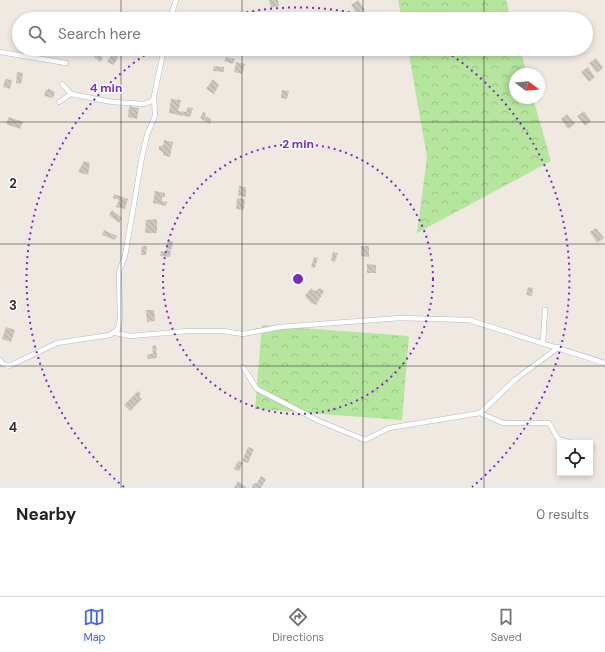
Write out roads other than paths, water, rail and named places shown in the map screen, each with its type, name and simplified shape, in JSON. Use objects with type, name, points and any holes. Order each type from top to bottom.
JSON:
[{"type":"street","points":[[172,12],[176,0]]},
{"type":"street","points":[[0,52],[12,54]]},
{"type":"street","points":[[24,56],[66,63]]},
{"type":"street","points":[[62,84],[71,94],[112,102],[144,104],[152,101],[154,96],[163,56]]},
{"type":"street","points":[[59,102],[71,94]]},
{"type":"street","points":[[115,333],[120,324],[120,272],[125,256],[142,157],[147,136],[155,116],[154,96]]},
{"type":"street","points":[[543,342],[545,310]]},
{"type":"street","points":[[0,360],[2,366],[9,366],[57,343],[100,337],[115,333],[131,336],[188,331],[222,330],[243,334],[280,327],[400,318],[470,320],[559,347],[605,363]]},
{"type":"street","points":[[242,367],[257,390],[319,421],[365,440],[389,428],[480,412],[516,379],[559,347]]},
{"type":"street","points":[[480,412],[503,423],[549,423],[558,439],[562,440]]}]
